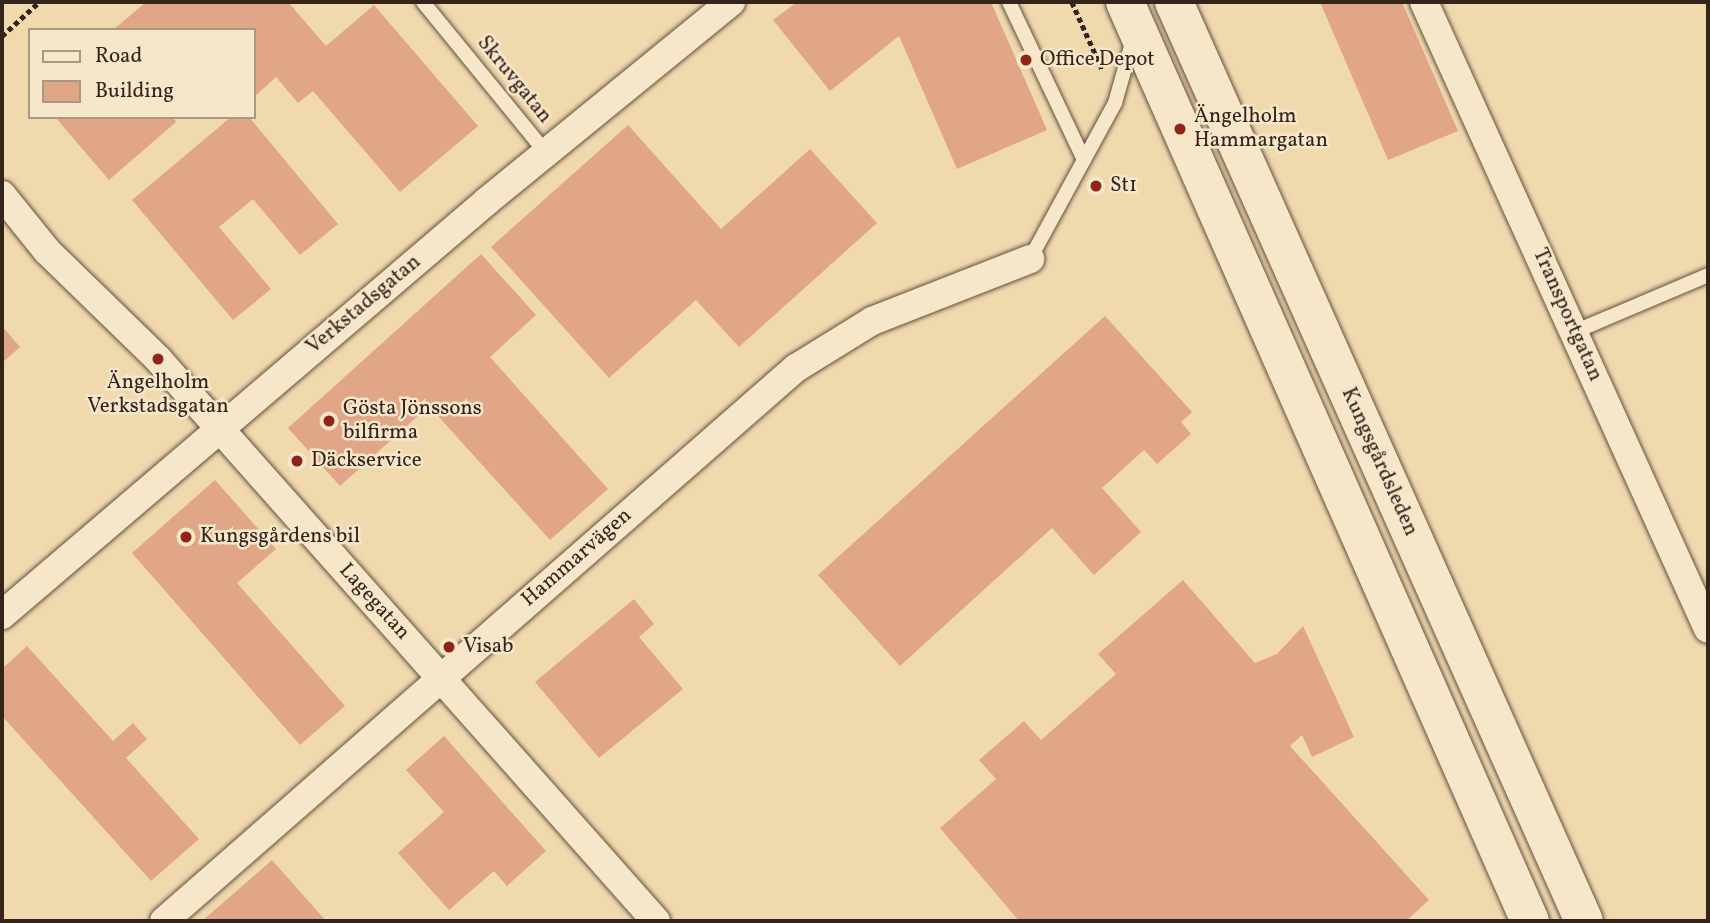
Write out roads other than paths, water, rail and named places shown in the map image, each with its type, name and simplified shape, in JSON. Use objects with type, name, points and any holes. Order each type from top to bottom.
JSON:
[{"type":"main road","name":"Kungsgårdsleden","points":[[1174,2],[1584,921]]},
{"type":"main road","points":[[1127,5],[1530,921]]},
{"type":"street","name":"Verkstadsgatan","points":[[2,615],[216,430],[546,153],[731,2]]},
{"type":"street","name":"Transportgatan","points":[[1424,2],[1708,629]]},
{"type":"street","name":"Lagegatan","points":[[2,195],[47,251],[158,359],[216,430],[442,676],[656,921]]},
{"type":"street","name":"Hammarvägen","points":[[164,921],[796,368],[872,321],[1030,259]]},
{"type":"lane","name":"Skruvgatan","points":[[423,2],[546,153]]},
{"type":"lane","points":[[1009,2],[1084,160]]},
{"type":"lane","points":[[1030,259],[1115,103],[1132,43],[1127,5]]},
{"type":"lane","points":[[1574,332],[1708,275]]},
{"type":"place","name":"Office Depot","points":[[1026,60]]},
{"type":"place","name":"Ängelholm Hammargatan","points":[[1180,129]]},
{"type":"place","name":"St1","points":[[1096,186]]},
{"type":"place","name":"Ängelholm Verkstadsgatan","points":[[158,359]]},
{"type":"place","name":"Gösta Jönssons bilfirma","points":[[329,421]]},
{"type":"place","name":"Däckservice","points":[[297,461]]},
{"type":"place","name":"Kungsgårdens bil","points":[[186,537]]},
{"type":"place","name":"Visab","points":[[449,647]]}]
